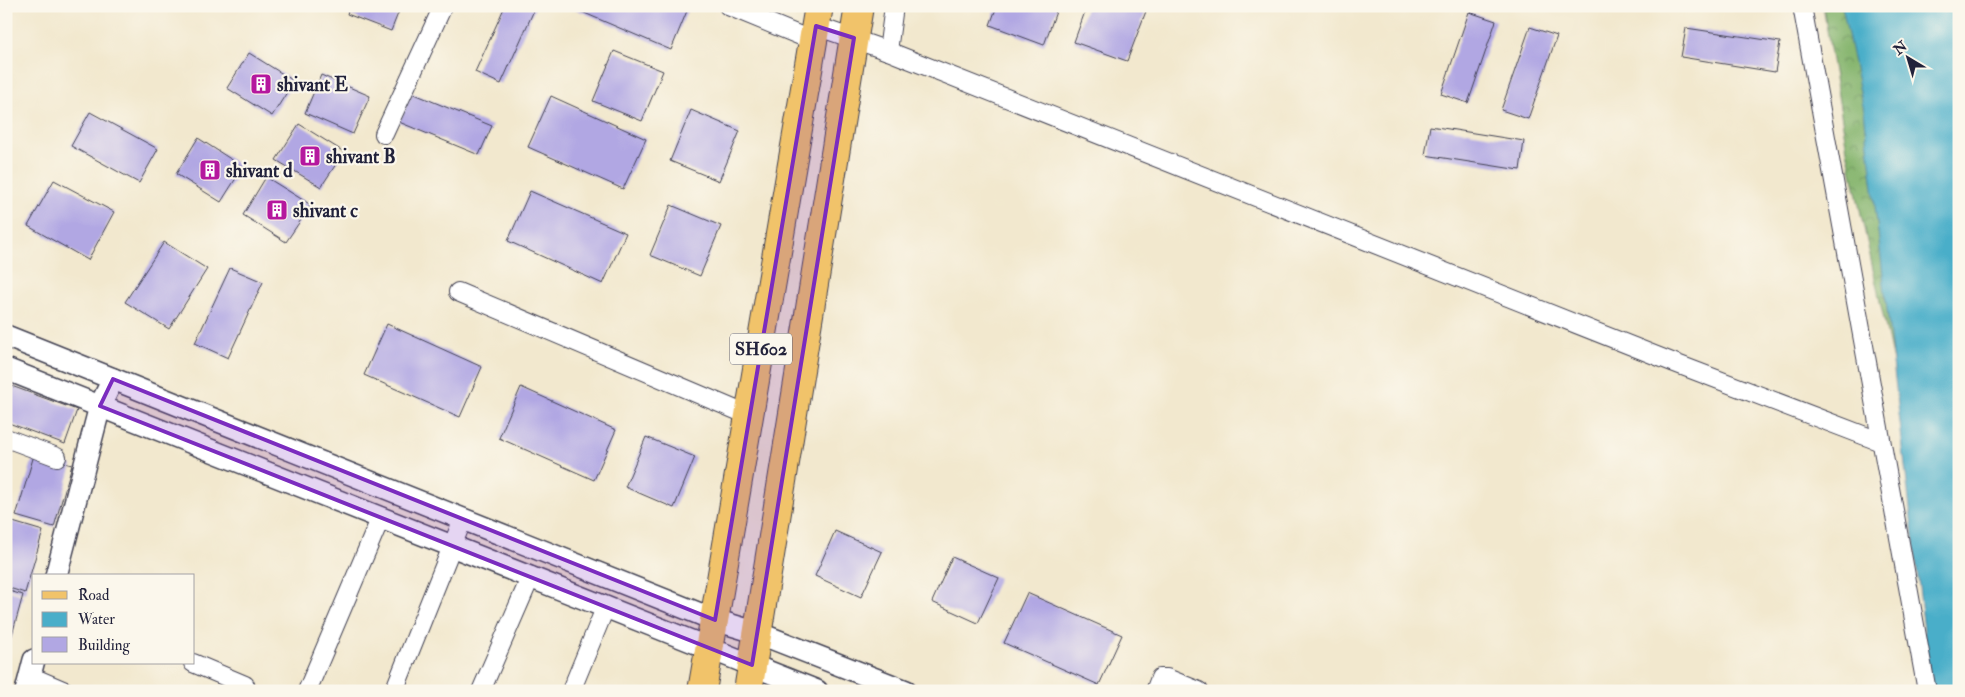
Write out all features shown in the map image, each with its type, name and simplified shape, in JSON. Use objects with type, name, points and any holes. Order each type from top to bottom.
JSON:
[{"type":"main road","name":"SH602","points":[[750,678],[859,6]]},
{"type":"main road","name":"SH602","points":[[702,691],[750,416],[815,18]]},
{"type":"street","points":[[384,134],[443,6]]},
{"type":"street","points":[[728,6],[815,18],[854,38],[1654,355],[1881,442]]},
{"type":"street","points":[[888,51],[894,6]]},
{"type":"street","points":[[1802,6],[1927,691]]},
{"type":"street","points":[[458,292],[750,416]]},
{"type":"street","points":[[6,336],[715,620],[758,633],[906,691]]},
{"type":"street","points":[[6,370],[710,647],[750,678],[818,691]]},
{"type":"street","points":[[57,574],[100,406],[114,379]]},
{"type":"street","points":[[6,438],[57,457]]},
{"type":"street","points":[[307,691],[381,517]]},
{"type":"street","points":[[394,691],[463,519]]},
{"type":"street","points":[[481,691],[531,576]]},
{"type":"street","points":[[571,691],[606,606]]},
{"type":"street","points":[[195,664],[245,685],[247,691]]},
{"type":"street","points":[[30,675],[65,691]]},
{"type":"street","points":[[1155,691],[1160,678],[1167,678],[1199,691]]},
{"type":"highlighted area","points":[[816,26],[854,38],[752,665],[100,406],[113,379],[715,620]]},
{"type":"green space","points":[[1823,6],[1881,6],[1959,691],[1938,568],[1847,150]]},
{"type":"water","points":[[1842,6],[1959,6],[1959,691],[1931,691],[1864,111]]},
{"type":"building","points":[[350,6],[401,6],[391,31],[347,14]]},
{"type":"building","points":[[505,6],[532,6],[535,8],[501,84],[475,72]]},
{"type":"building","points":[[576,6],[689,6],[671,50],[575,9]]},
{"type":"building","points":[[997,6],[1058,6],[1044,45],[990,25]]},
{"type":"building","points":[[1087,6],[1148,6],[1127,61],[1074,42]]},
{"type":"building","points":[[1469,12],[1496,21],[1468,103],[1441,94]]},
{"type":"building","points":[[1530,27],[1557,36],[1528,119],[1501,110]]},
{"type":"building","points":[[1686,28],[1780,42],[1775,72],[1681,57]]},
{"type":"building","points":[[614,51],[663,71],[642,121],[593,101]]},
{"type":"building","name":"shivant E","points":[[249,53],[294,81],[272,116],[227,88]]},
{"type":"building","points":[[321,75],[370,96],[353,134],[305,113]]},
{"type":"building","points":[[412,93],[492,126],[479,155],[399,122]]},
{"type":"building","points":[[551,96],[646,139],[623,189],[528,147]]},
{"type":"building","points":[[691,110],[740,131],[719,181],[670,161]]},
{"type":"building","points":[[90,112],[158,149],[139,183],[71,146]]},
{"type":"building","name":"shivant B","points":[[299,124],[344,152],[321,187],[276,160]]},
{"type":"building","points":[[1430,126],[1524,141],[1520,170],[1425,155]]},
{"type":"building","name":"shivant d","points":[[198,138],[243,167],[221,202],[176,174]]},
{"type":"building","name":"shivant c","points":[[266,177],[311,205],[286,242],[243,215]]},
{"type":"building","points":[[54,180],[114,212],[88,260],[28,226]]},
{"type":"building","points":[[530,191],[626,233],[603,284],[508,241]]},
{"type":"building","points":[[671,205],[721,226],[700,276],[650,255]]},
{"type":"building","points":[[164,242],[207,269],[169,329],[125,302]]},
{"type":"building","points":[[230,268],[263,282],[228,358],[195,343]]},
{"type":"building","points":[[387,324],[482,367],[460,417],[364,375]]},
{"type":"building","points":[[6,384],[77,410],[65,444],[6,422]]},
{"type":"building","points":[[521,387],[616,430],[594,480],[499,438]]},
{"type":"building","points":[[646,437],[695,457],[674,508],[625,487]]},
{"type":"building","points":[[34,455],[72,465],[54,527],[16,516]]},
{"type":"building","points":[[6,520],[43,531],[25,593],[6,587]]},
{"type":"building","points":[[835,531],[882,552],[861,597],[815,576]]},
{"type":"building","points":[[952,557],[999,578],[978,623],[932,602]]},
{"type":"building","points":[[6,590],[23,595],[7,653],[6,653]]},
{"type":"building","points":[[1027,593],[1122,635],[1099,685],[1004,643]]},
{"type":"place","name":"shivant E","points":[[261,84]]},
{"type":"place","name":"shivant B","points":[[310,156]]},
{"type":"place","name":"shivant d","points":[[210,170]]},
{"type":"place","name":"shivant c","points":[[277,210]]}]
